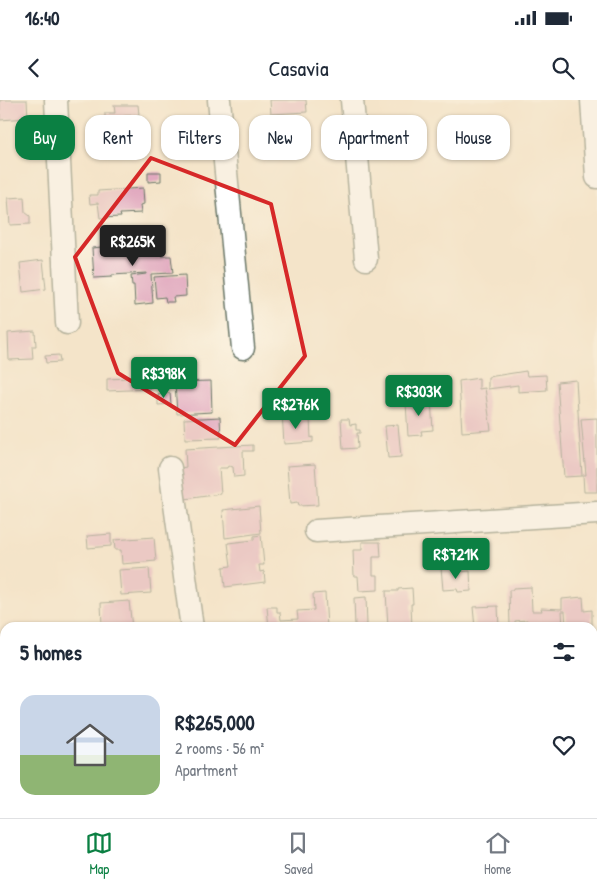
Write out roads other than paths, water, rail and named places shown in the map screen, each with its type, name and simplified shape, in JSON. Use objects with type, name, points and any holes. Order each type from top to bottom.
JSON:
[{"type":"street","points":[[56,100],[68,323]]},
{"type":"street","points":[[219,100],[243,348]]},
{"type":"street","points":[[352,100],[366,259]]},
{"type":"street","points":[[592,100],[597,176]]},
{"type":"street","points":[[170,468],[191,622]]},
{"type":"street","points":[[316,532],[597,513]]}]
